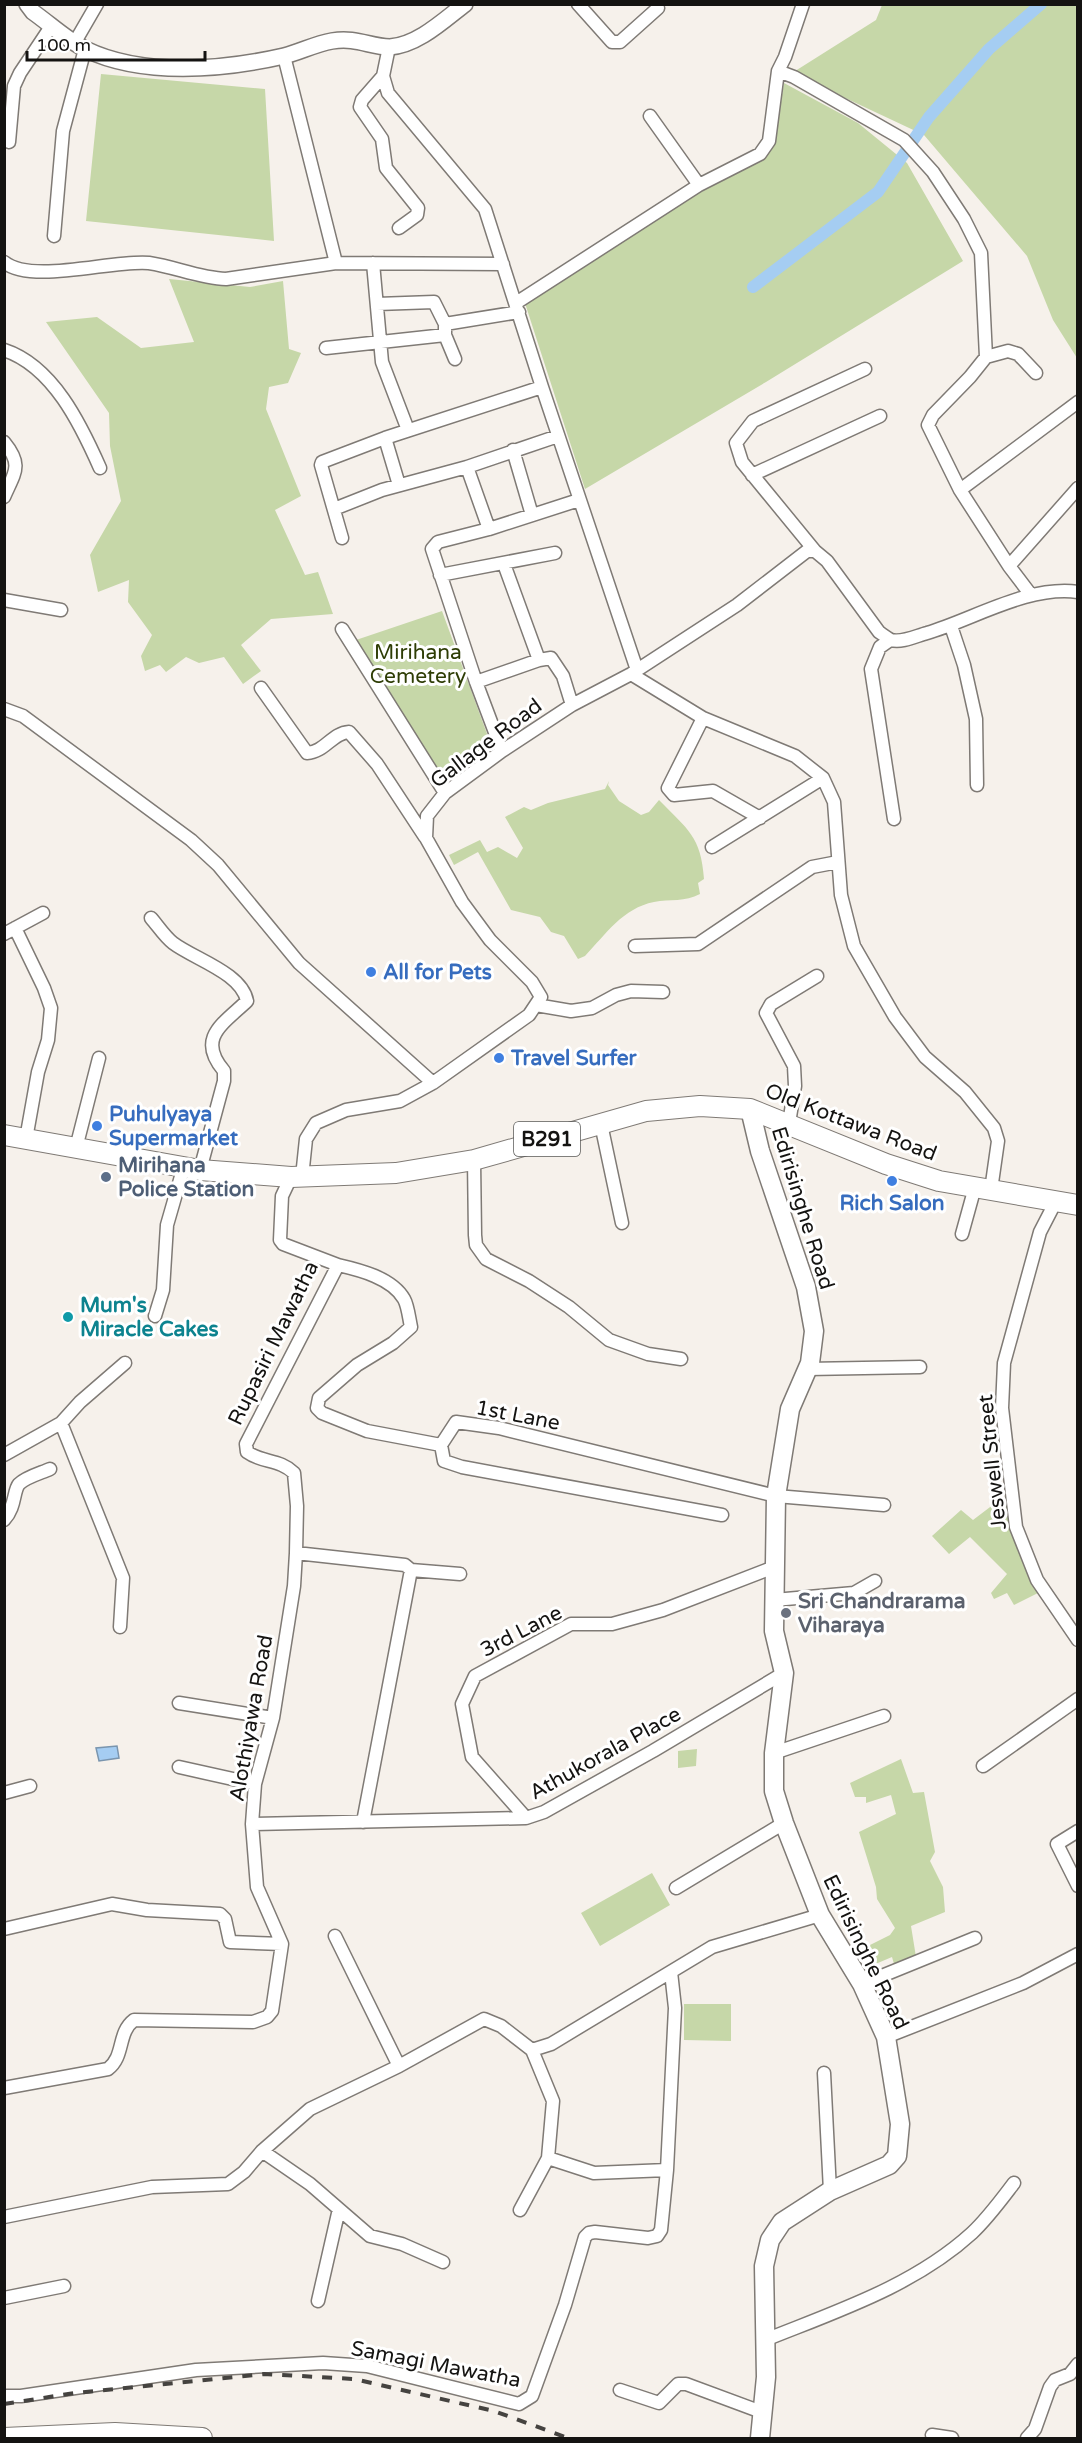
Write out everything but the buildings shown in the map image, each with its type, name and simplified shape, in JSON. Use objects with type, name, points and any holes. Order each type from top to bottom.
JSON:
[{"type":"main road","name":"Old Kottawa Road","points":[[4,1135],[192,1168],[296,1177],[396,1173],[474,1160],[646,1111],[700,1106],[750,1109],[886,1164],[939,1181],[1077,1205]]},
{"type":"main road","name":"Edirisinghe Road","points":[[750,1109],[760,1151],[806,1287],[813,1331],[807,1369],[790,1409],[776,1496],[777,1566],[774,1631],[784,1673],[774,1753],[774,1791],[783,1823],[820,1915],[862,1984],[886,2037],[900,2124],[897,2156],[889,2165],[830,2191],[782,2222],[770,2240],[764,2266],[766,2378],[760,2439]]},
{"type":"main road","points":[[4,2438],[116,2433],[202,2439]]},
{"type":"street","points":[[27,4],[33,12],[80,45],[135,66],[161,68],[216,66],[284,56],[329,42],[351,39],[389,47],[411,42],[456,8]]},
{"type":"street","points":[[54,236],[63,131],[80,45],[97,4]]},
{"type":"street","points":[[578,4],[612,42],[620,42],[658,8]]},
{"type":"street","points":[[326,348],[380,342],[445,330],[518,308],[699,185],[760,154],[769,141],[778,71],[803,4]]},
{"type":"street","points":[[9,142],[14,86],[20,72],[52,25]]},
{"type":"street","points":[[389,47],[383,76],[388,93],[485,209],[634,672],[703,718],[795,756],[823,778],[834,801],[841,895],[854,946],[895,1017],[926,1057],[965,1092],[994,1128],[998,1141],[983,1189],[962,1234]]},
{"type":"street","points":[[284,56],[336,263]]},
{"type":"street","points":[[778,71],[794,77],[904,140],[933,172],[964,219],[981,253],[986,357]]},
{"type":"street","points":[[383,76],[362,100],[360,107],[382,139],[386,168],[418,208],[417,215],[399,228]]},
{"type":"street","points":[[650,116],[699,185]]},
{"type":"street","points":[[4,262],[21,270],[70,271],[150,263],[208,278],[226,279],[336,263],[503,264]]},
{"type":"street","points":[[373,263],[382,362],[408,430]]},
{"type":"street","points":[[376,304],[430,301],[437,305],[455,359]]},
{"type":"street","points":[[4,350],[32,365],[64,397],[85,433],[100,468]]},
{"type":"street","points":[[1031,595],[1009,566],[960,490],[928,425],[933,415],[986,357],[1008,351],[1018,354],[1036,373]]},
{"type":"street","points":[[865,369],[753,421],[736,443],[742,462],[752,475],[815,551],[827,561],[879,632],[890,640]]},
{"type":"street","points":[[342,538],[322,462],[408,430],[542,387]]},
{"type":"street","points":[[960,490],[1077,402]]},
{"type":"street","points":[[752,475],[880,416]]},
{"type":"street","points":[[334,509],[382,490],[467,467],[558,436]]},
{"type":"street","points":[[385,438],[399,485]]},
{"type":"street","points":[[4,442],[14,454],[18,466],[4,497]]},
{"type":"street","points":[[513,450],[532,515]]},
{"type":"street","points":[[467,467],[489,529]]},
{"type":"street","points":[[1009,566],[1077,488]]},
{"type":"street","points":[[502,751],[476,682],[432,549],[434,544],[579,500]]},
{"type":"street","name":"Gallage Road","points":[[426,838],[427,816],[445,794],[502,751],[572,705],[634,672],[737,605],[807,551],[815,551]]},
{"type":"street","points":[[440,576],[555,554]]},
{"type":"street","points":[[504,564],[538,660]]},
{"type":"street","points":[[894,819],[871,669],[880,647],[890,640],[905,640],[951,626],[1031,595],[1063,590],[1077,592]]},
{"type":"street","points":[[4,600],[62,610]]},
{"type":"street","points":[[951,626],[964,665],[976,719],[977,785]]},
{"type":"street","points":[[342,629],[445,794]]},
{"type":"street","points":[[476,682],[538,660],[551,658],[563,676],[572,705]]},
{"type":"street","points":[[261,688],[307,753],[316,753],[342,733],[349,732],[377,764],[426,838],[462,902],[490,940],[532,982],[541,997],[529,1016],[433,1083],[400,1101],[346,1110],[316,1124],[306,1139],[296,1177]]},
{"type":"street","points":[[4,709],[24,716],[191,840],[218,865],[299,963],[433,1083]]},
{"type":"street","points":[[703,718],[668,788],[674,795],[713,791],[760,818]]},
{"type":"street","points":[[712,847],[823,778]]},
{"type":"street","points":[[635,946],[698,944],[812,867],[838,862]]},
{"type":"street","points":[[26,1139],[38,1072],[48,1040],[51,1008],[45,988],[10,931],[43,913]]},
{"type":"street","points":[[151,918],[172,942],[236,981],[245,992],[247,1001],[214,1033],[210,1047],[213,1058],[224,1071],[224,1081],[192,1168],[167,1225],[163,1290],[155,1316]]},
{"type":"street","points":[[789,1123],[795,1086],[794,1066],[766,1013],[771,1004],[817,976]]},
{"type":"street","points":[[536,1005],[571,1011],[592,1008],[616,995],[631,991],[663,992]]},
{"type":"street","points":[[76,1148],[99,1058]]},
{"type":"street","points":[[601,1124],[622,1223]]},
{"type":"street","points":[[474,1160],[476,1245],[486,1259],[529,1281],[559,1300],[609,1340],[648,1354],[681,1359]]},
{"type":"street","name":"Rupasiri Mawatha","points":[[296,1177],[282,1196],[280,1240],[283,1244],[338,1265],[246,1444],[247,1452],[256,1458],[283,1463],[294,1473],[297,1506],[296,1553]]},
{"type":"street","name":"Jeswell Street","points":[[1056,1201],[1040,1232],[1004,1363],[1002,1408],[1016,1527],[1037,1580],[1077,1640]]},
{"type":"street","points":[[338,1265],[385,1280],[405,1299],[411,1326],[393,1343],[357,1365],[318,1398],[317,1408],[322,1413],[366,1431],[441,1444],[444,1461],[462,1467],[722,1515]]},
{"type":"street","points":[[4,1455],[61,1423],[80,1402],[124,1363]]},
{"type":"street","points":[[807,1369],[921,1367]]},
{"type":"street","name":"1st Lane","points":[[441,1444],[456,1422],[499,1428],[776,1496]]},
{"type":"street","points":[[61,1423],[123,1578],[120,1626]]},
{"type":"street","points":[[4,1520],[15,1503],[17,1488],[21,1482],[50,1469]]},
{"type":"street","points":[[776,1496],[884,1505]]},
{"type":"street","points":[[296,1553],[405,1565],[411,1570],[460,1574]]},
{"type":"street","name":"Alothiyawa Road","points":[[282,1944],[257,1887],[252,1824],[255,1784],[273,1718],[294,1586],[296,1553]]},
{"type":"street","name":"3rd Lane","points":[[526,1818],[472,1757],[462,1704],[475,1676],[571,1624],[612,1624],[663,1610],[777,1566]]},
{"type":"street","points":[[363,1822],[411,1570]]},
{"type":"street","points":[[774,1600],[854,1593],[875,1581]]},
{"type":"street","name":"Athukorala Place","points":[[252,1824],[526,1818],[544,1812],[653,1752],[784,1673]]},
{"type":"street","points":[[982,1766],[1077,1699]]},
{"type":"street","points":[[179,1703],[273,1718]]},
{"type":"street","points":[[774,1753],[884,1716]]},
{"type":"street","points":[[179,1767],[255,1784]]},
{"type":"street","points":[[4,1793],[30,1786]]},
{"type":"street","points":[[676,1888],[783,1823]]},
{"type":"street","points":[[1077,1831],[1057,1844],[1077,1886]]},
{"type":"street","points":[[4,1929],[112,1904],[147,1910],[220,1914],[225,1919],[230,1942],[282,1944],[272,2012],[267,2017],[253,2022],[134,2020],[126,2028],[119,2056],[108,2068],[4,2088]]},
{"type":"street","points":[[532,2050],[551,2044],[712,1947],[820,1915]]},
{"type":"street","points":[[335,1936],[399,2066]]},
{"type":"street","points":[[862,1984],[975,1938]]},
{"type":"street","points":[[886,2037],[1023,1983],[1077,1954]]},
{"type":"street","name":"Samagi Mawatha","points":[[4,2396],[21,2396],[196,2370],[323,2363],[367,2366],[519,2404],[532,2396],[565,2305],[585,2237],[595,2232],[648,2238],[657,2236],[661,2230],[668,2170],[675,2008],[671,1972]]},
{"type":"street","points":[[4,2217],[152,2187],[228,2184],[244,2172],[262,2151],[310,2109],[399,2066],[484,2019],[501,2026],[532,2050],[553,2100],[548,2158],[520,2210]]},
{"type":"street","points":[[824,2073],[830,2191]]},
{"type":"street","points":[[262,2151],[310,2184],[370,2236],[402,2244],[443,2262]]},
{"type":"street","points":[[548,2158],[594,2173],[668,2170]]},
{"type":"street","points":[[765,2340],[872,2297],[935,2262],[973,2232],[1014,2183]]},
{"type":"street","points":[[318,2301],[339,2209]]},
{"type":"street","points":[[4,2298],[64,2286]]},
{"type":"street","points":[[1027,2439],[1035,2429],[1050,2386],[1055,2380],[1070,2374],[1077,2364]]},
{"type":"street","points":[[620,2390],[658,2403],[678,2384],[686,2384],[764,2413]]},
{"type":"street","points":[[932,2435],[952,2439]]},
{"type":"green space","points":[[882,5],[1077,5],[1077,358],[1053,320],[1027,256],[924,135],[792,73],[876,20]]},
{"type":"green space","points":[[101,74],[265,89],[274,241],[86,221]]},
{"type":"green space","points":[[784,83],[858,123],[907,163],[963,261],[766,382],[585,489],[523,297],[774,143]]},
{"type":"green space","points":[[169,279],[250,287],[283,281],[289,349],[301,353],[288,383],[269,387],[266,409],[301,496],[275,510],[305,575],[318,572],[333,614],[271,619],[241,645],[261,671],[243,684],[224,657],[199,663],[186,657],[166,672],[160,665],[145,671],[141,656],[152,635],[128,602],[129,580],[98,592],[90,555],[121,501],[110,446],[109,413],[46,322],[97,317],[141,348],[194,342]]},
{"type":"green space","name":"Mirihana Cemetery","points":[[442,611],[490,742],[443,780],[356,640]]},
{"type":"green space","points":[[609,781],[608,785],[619,801],[641,815],[649,812],[659,800],[678,819],[696,843],[704,879],[698,883],[700,894],[694,897],[654,902],[633,910],[616,923],[585,956],[578,959],[564,936],[551,932],[540,917],[511,910],[478,852],[454,865],[449,855],[480,840],[487,852],[498,847],[517,858],[523,848],[505,817],[524,807],[531,810],[548,803],[605,789]]},
{"type":"green space","points":[[998,1501],[1009,1505],[1040,1592],[1014,1605],[1007,1593],[994,1599],[991,1593],[1007,1574],[970,1537],[949,1554],[932,1536],[961,1510],[973,1520]]},
{"type":"green space","points":[[697,1749],[696,1766],[678,1768],[678,1751]]},
{"type":"green space","points":[[901,1759],[913,1793],[924,1792],[935,1852],[930,1861],[943,1887],[945,1912],[911,1926],[916,1957],[894,1964],[892,1957],[866,1968],[860,1950],[890,1935],[895,1928],[877,1899],[876,1887],[859,1832],[896,1814],[891,1795],[866,1803],[866,1797],[855,1797],[850,1783]]},
{"type":"green space","points":[[652,1873],[670,1905],[600,1946],[581,1913]]},
{"type":"green space","points":[[684,2004],[731,2004],[731,2041],[684,2040]]},
{"type":"water","points":[[117,1746],[119,1758],[99,1761],[96,1748]]},
{"type":"waterway","points":[[753,287],[878,192],[929,117],[989,49],[1041,4]]},
{"type":"railway","points":[[4,2404],[75,2393],[264,2374],[354,2379],[494,2411],[568,2438]]},
{"type":"place","name":"All for Pets","points":[[371,972]]},
{"type":"place","name":"Travel Surfer","points":[[499,1058]]},
{"type":"place","name":"Puhulyaya Supermarket","points":[[97,1126]]},
{"type":"place","name":"Mirihana Police Station","points":[[106,1177]]},
{"type":"place","name":"Rich Salon","points":[[892,1181]]},
{"type":"place","name":"Mum's Miracle Cakes","points":[[68,1317]]},
{"type":"place","name":"Sri Chandrarama Viharaya","points":[[786,1613]]}]
